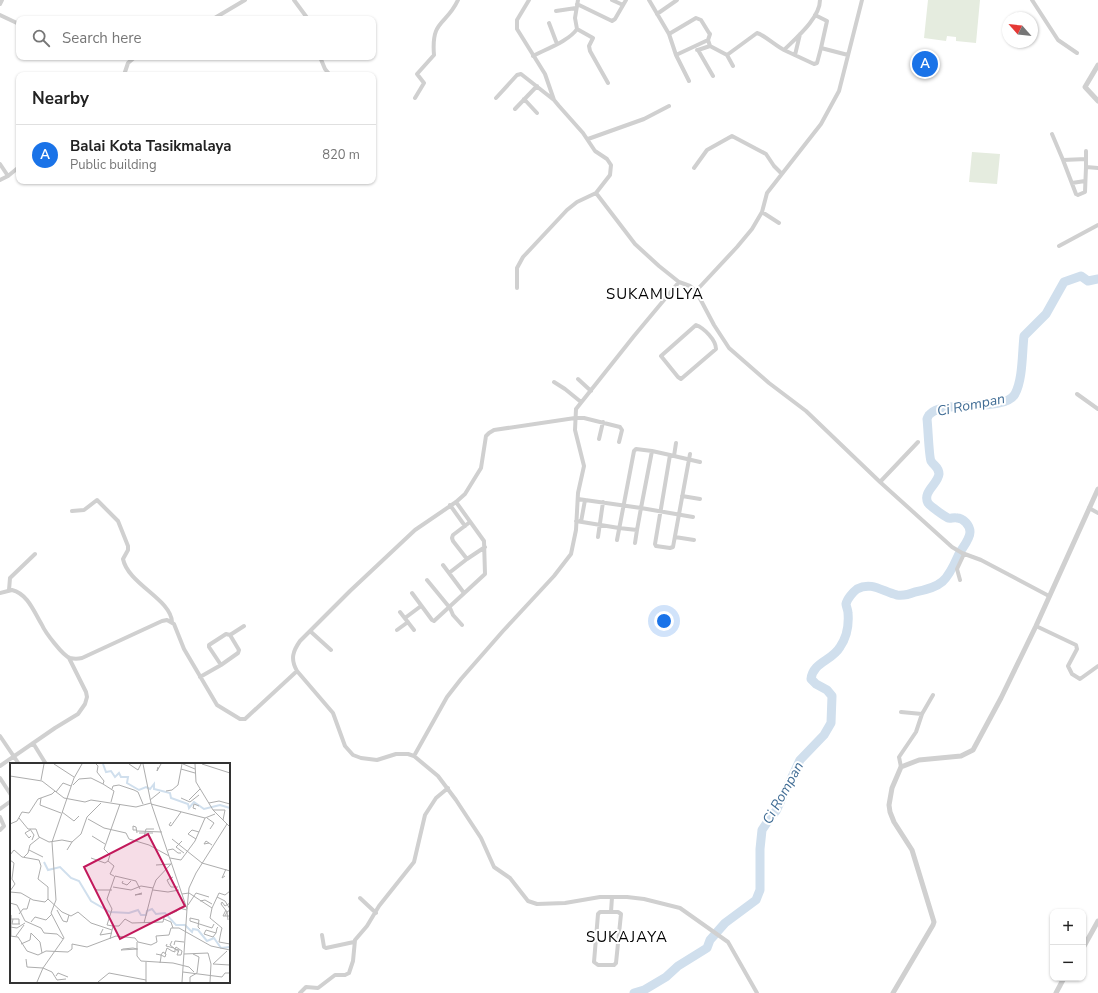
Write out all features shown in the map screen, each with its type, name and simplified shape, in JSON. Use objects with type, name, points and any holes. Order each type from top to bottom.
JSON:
[{"type":"street","points":[[0,4],[2,0]]},
{"type":"street","points":[[218,16],[245,0]]},
{"type":"street","points":[[294,0],[306,16]]},
{"type":"street","points":[[415,98],[424,82],[417,74],[434,55],[433,48],[435,31],[458,0]]},
{"type":"street","points":[[529,0],[519,14],[516,22],[517,30],[545,74],[554,100]]},
{"type":"street","points":[[612,0],[623,5]]},
{"type":"street","points":[[556,11],[577,4],[612,22],[626,0]]},
{"type":"street","points":[[649,0],[669,34],[676,56],[689,81]]},
{"type":"street","points":[[657,14],[677,0]]},
{"type":"street","points":[[784,50],[800,34],[815,15],[820,7],[820,0]]},
{"type":"street","points":[[696,292],[741,243],[762,212],[767,193],[781,173],[815,132],[824,118],[839,90],[862,0]]},
{"type":"street","points":[[1032,0],[1058,40],[1077,53]]},
{"type":"street","points":[[533,56],[573,34],[577,29],[575,18],[577,4]]},
{"type":"street","points":[[0,15],[16,23]]},
{"type":"street","points":[[727,55],[757,33],[776,46],[816,64],[827,20],[815,15]]},
{"type":"street","points":[[669,34],[695,18],[698,18],[710,32],[708,40],[710,46],[727,55],[733,66]]},
{"type":"street","points":[[548,23],[556,44]]},
{"type":"street","points":[[577,29],[593,38],[589,46],[590,51],[608,83]]},
{"type":"street","points":[[795,55],[800,34]]},
{"type":"street","points":[[676,56],[708,40]]},
{"type":"street","points":[[695,46],[713,76]]},
{"type":"street","points":[[698,50],[710,46]]},
{"type":"street","points":[[821,48],[848,55]]},
{"type":"street","points":[[125,72],[128,63],[132,60]]},
{"type":"street","points":[[321,60],[328,72]]},
{"type":"street","points":[[1098,65],[1084,87],[1098,101]]},
{"type":"street","points":[[496,98],[517,75],[521,74],[554,100],[588,140],[595,151],[609,161],[612,168],[610,175],[596,193],[577,202],[567,210],[524,257],[517,268],[517,288]]},
{"type":"street","points":[[515,109],[537,86]]},
{"type":"street","points":[[524,99],[537,112]]},
{"type":"street","points":[[588,140],[644,120],[669,106]]},
{"type":"street","points":[[1052,134],[1076,194],[1078,195],[1085,192],[1086,151]]},
{"type":"street","points":[[694,168],[707,150],[732,136],[766,154],[781,173]]},
{"type":"street","points":[[1063,160],[1086,159]]},
{"type":"street","points":[[0,164],[8,176]]},
{"type":"street","points":[[1086,167],[1098,168]]},
{"type":"street","points":[[0,180],[16,169]]},
{"type":"street","points":[[1072,183],[1085,181]]},
{"type":"street","points":[[596,193],[635,244],[679,282],[690,286],[696,292],[714,325],[729,348],[769,383],[806,411],[880,482],[952,547],[958,551],[982,560],[1049,596]]},
{"type":"street","points":[[762,212],[780,223]]},
{"type":"street","points":[[1059,246],[1098,225]]},
{"type":"street","points":[[579,521],[578,499],[584,466],[575,430],[576,409],[679,282]]},
{"type":"street","points":[[704,329],[716,346],[716,349],[683,379],[680,378],[661,356],[661,354],[696,325],[704,329],[714,325]]},
{"type":"street","points":[[578,379],[591,391]]},
{"type":"street","points":[[554,382],[581,402]]},
{"type":"street","points":[[1077,394],[1098,409]]},
{"type":"street","points":[[619,442],[622,428],[584,418],[494,430],[489,433],[486,436],[479,474],[465,494],[416,530],[310,631],[300,641],[294,650],[293,664],[297,671],[333,713],[346,746],[353,755],[361,758],[377,760],[401,754],[414,756],[438,776],[448,788],[484,842],[494,867],[510,878],[528,901],[536,904],[565,903],[600,897],[612,897],[644,899],[680,908],[729,944],[757,993]]},
{"type":"street","points":[[599,439],[603,422]]},
{"type":"street","points":[[880,482],[918,442]]},
{"type":"street","points":[[676,443],[660,512],[655,545],[673,547],[690,454]]},
{"type":"street","points":[[617,540],[635,450],[652,451],[700,462]]},
{"type":"street","points":[[635,543],[652,451]]},
{"type":"street","points":[[901,767],[919,760],[961,756],[973,750],[1001,698],[1036,626],[1098,489]]},
{"type":"street","points":[[682,496],[700,499]]},
{"type":"street","points":[[578,499],[693,517]]},
{"type":"street","points":[[72,511],[84,510],[97,500],[118,520],[128,546],[128,550],[123,560],[124,563],[134,578],[169,611],[172,622]]},
{"type":"street","points":[[414,756],[461,679],[570,557],[585,500]]},
{"type":"street","points":[[412,593],[434,621],[450,608],[485,574],[485,547],[483,539],[456,502]]},
{"type":"street","points":[[598,536],[603,502]]},
{"type":"street","points":[[450,505],[465,526]]},
{"type":"street","points":[[1089,508],[1098,512]]},
{"type":"street","points":[[579,521],[637,530]]},
{"type":"street","points":[[467,559],[453,542],[452,538],[470,522]]},
{"type":"street","points":[[675,537],[694,540]]},
{"type":"street","points":[[450,573],[485,547]]},
{"type":"street","points":[[960,580],[957,569],[963,553]]},
{"type":"street","points":[[9,590],[10,578],[35,554]]},
{"type":"street","points":[[443,565],[464,593]]},
{"type":"street","points":[[427,580],[462,625]]},
{"type":"street","points":[[0,593],[15,590],[27,600],[45,630],[69,658],[87,696],[85,704],[78,714],[0,766]]},
{"type":"street","points":[[405,618],[422,606]]},
{"type":"street","points":[[400,612],[414,630]]},
{"type":"street","points":[[69,658],[82,658],[167,620],[176,626],[184,649],[217,705],[242,719],[245,719],[297,671]]},
{"type":"street","points":[[397,630],[408,622]]},
{"type":"street","points":[[221,665],[209,645],[225,635],[230,635],[244,626]]},
{"type":"street","points":[[1036,626],[1076,645],[1077,649],[1068,666],[1072,674],[1080,679],[1098,666]]},
{"type":"street","points":[[310,631],[331,650]]},
{"type":"street","points":[[200,677],[221,665],[238,652],[230,635]]},
{"type":"street","points":[[892,993],[934,922],[912,850],[894,822],[889,810],[892,788],[901,767],[899,758],[916,732],[922,714],[933,695]]},
{"type":"street","points":[[901,712],[922,714]]},
{"type":"street","points":[[0,736],[18,763]]},
{"type":"street","points":[[33,743],[45,763]]},
{"type":"street","points":[[0,778],[10,793]]},
{"type":"street","points":[[300,993],[306,987],[318,988],[335,975],[348,974],[353,961],[354,942],[414,862],[425,815],[436,798],[448,788]]},
{"type":"street","points":[[0,809],[10,802]]},
{"type":"street","points":[[0,817],[4,826],[0,830]]},
{"type":"street","points":[[610,912],[612,897]]},
{"type":"street","points":[[360,898],[376,913]]},
{"type":"street","points":[[600,912],[610,912],[618,912],[621,914],[616,964],[613,966],[596,964],[594,960],[598,914],[600,912]]},
{"type":"street","points":[[1085,945],[1098,921]]},
{"type":"street","points":[[322,935],[325,948],[354,942]]},
{"type":"street","points":[[1056,993],[1062,981]]},
{"type":"shaded area","points":[[928,0],[980,0],[976,43],[956,41],[956,37],[947,36],[946,41],[924,38]]},
{"type":"shaded area","points":[[972,152],[1000,154],[997,184],[969,182]]},
{"type":"waterway","name":"Ci Rompan","points":[[634,993],[644,990],[666,977],[678,966],[707,948],[710,940],[725,923],[756,900],[760,890],[760,849],[762,830],[776,811],[800,760],[824,735],[831,723],[832,696],[827,690],[816,684],[811,679],[812,673],[815,669],[837,652],[844,639],[848,622],[846,604],[850,596],[857,589],[868,586],[897,595],[909,594],[932,588],[947,577],[967,541],[970,532],[966,522],[959,518],[946,517],[928,503],[927,495],[939,474],[930,458],[928,415],[937,410],[948,407],[987,405],[1009,400],[1015,394],[1020,381],[1024,336],[1046,314],[1064,282],[1081,276],[1088,281],[1098,279]]},
{"type":"place","name":"Balai Kota Tasikmalaya","points":[[925,64]]},
{"type":"district","name":"SUKAMULYA","points":[[655,294]]},
{"type":"district","name":"SUKAJAYA","points":[[627,937]]}]
